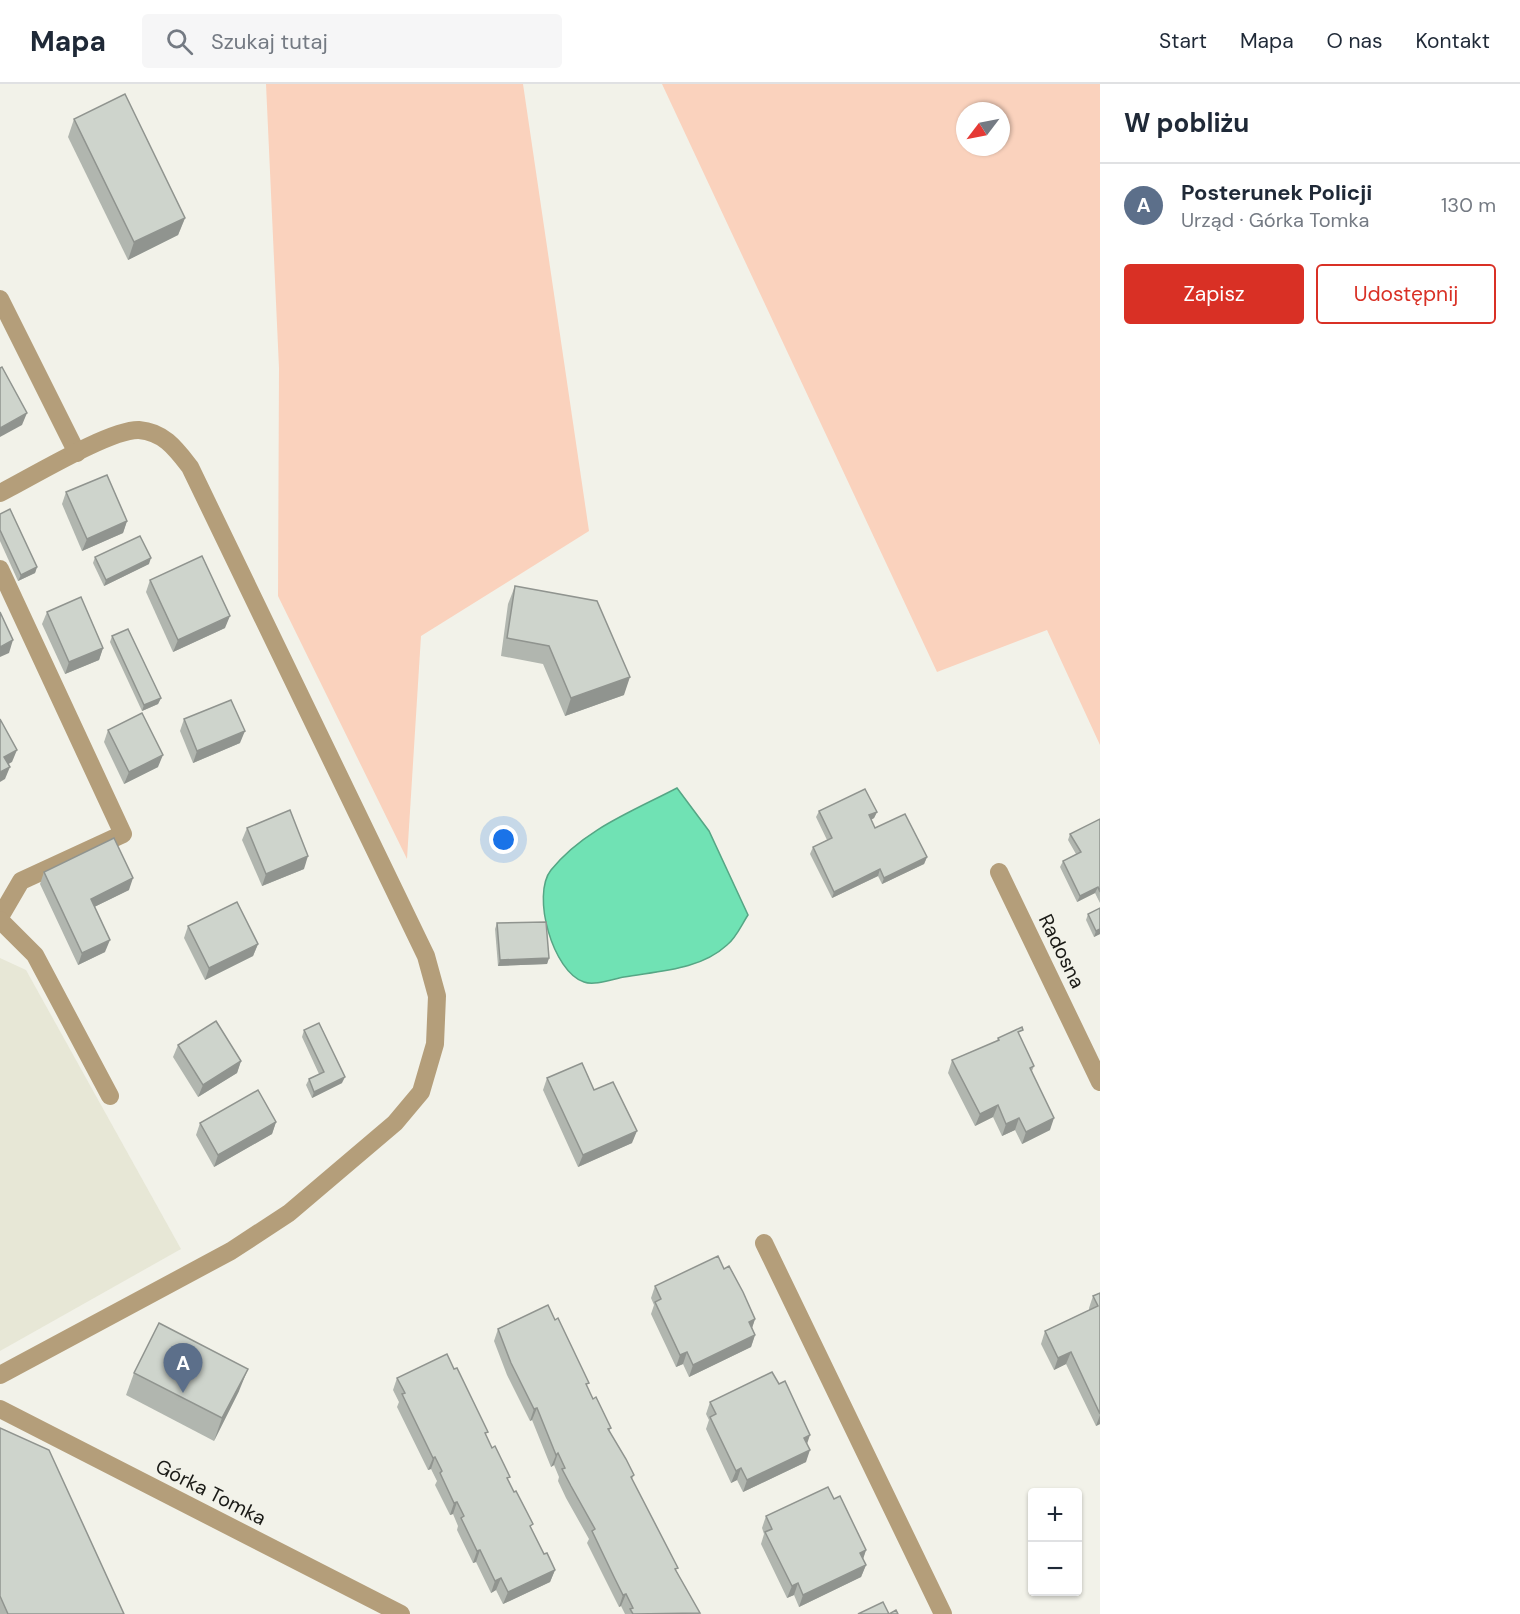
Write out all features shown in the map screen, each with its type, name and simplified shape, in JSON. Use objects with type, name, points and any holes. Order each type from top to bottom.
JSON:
[{"type":"street","points":[[0,299],[77,453]]},
{"type":"street","points":[[0,493],[114,435],[139,430],[159,435],[173,445],[190,467],[426,956],[437,996],[435,1044],[421,1092],[396,1123],[289,1213],[231,1251],[0,1374]]},
{"type":"street","points":[[0,569],[123,834],[21,881],[0,919],[35,955],[110,1096]]},
{"type":"street","name":"Radosna","points":[[999,872],[1100,1082]]},
{"type":"street","points":[[764,1243],[943,1614]]},
{"type":"street","name":"Górka Tomka","points":[[0,1409],[401,1614]]},
{"type":"shaded area","points":[[266,84],[523,84],[589,531],[421,636],[407,859],[278,596],[279,368]]},
{"type":"shaded area","points":[[662,84],[1100,84],[1100,745],[1047,630],[937,672]]},
{"type":"shaded area","points":[[677,788],[709,831],[748,915],[730,942],[716,953],[692,965],[598,983],[584,982],[573,975],[563,964],[548,932],[544,914],[545,882],[551,870],[564,856],[593,833]]},
{"type":"shaded area","points":[[0,958],[26,970],[181,1249],[0,1351]]},
{"type":"building","points":[[125,94],[185,218],[134,242],[74,119]]},
{"type":"building","points":[[2,367],[27,413],[0,428],[0,368]]},
{"type":"building","points":[[107,475],[127,521],[87,539],[66,492]]},
{"type":"building","points":[[10,509],[37,567],[21,575],[0,530],[0,514]]},
{"type":"building","points":[[140,536],[151,558],[106,580],[95,557]]},
{"type":"building","points":[[202,556],[230,616],[178,640],[150,580]]},
{"type":"building","points":[[515,586],[597,601],[630,677],[571,698],[549,646],[507,638]]},
{"type":"building","points":[[81,597],[103,648],[69,662],[47,612]]},
{"type":"building","points":[[0,612],[13,640],[0,647]]},
{"type":"building","points":[[128,629],[161,698],[144,705],[112,636]]},
{"type":"building","points":[[231,700],[245,731],[197,751],[184,719]]},
{"type":"building","points":[[142,713],[163,755],[129,772],[108,730]]},
{"type":"building","points":[[0,719],[17,750],[4,757],[10,767],[0,772]]},
{"type":"building","points":[[865,789],[877,812],[869,815],[875,828],[905,814],[927,857],[884,878],[880,869],[834,892],[813,847],[832,838],[819,811]]},
{"type":"building","points":[[290,810],[308,856],[266,874],[247,828]]},
{"type":"building","points":[[1100,819],[1100,892],[1098,887],[1080,896],[1063,861],[1081,852],[1070,834]]},
{"type":"building","points":[[114,838],[133,878],[91,899],[110,940],[82,953],[44,872]]},
{"type":"building","points":[[237,902],[258,944],[209,968],[188,926]]},
{"type":"building","points":[[1100,908],[1100,929],[1096,931],[1088,914]]},
{"type":"building","points":[[546,922],[549,958],[500,960],[497,923]]},
{"type":"building","points":[[216,1021],[241,1061],[203,1085],[178,1045]]},
{"type":"building","points":[[319,1023],[345,1077],[314,1092],[309,1079],[324,1072],[304,1030]]},
{"type":"building","points":[[1022,1027],[1023,1030],[1018,1032],[1034,1066],[1030,1068],[1054,1118],[1026,1132],[1019,1118],[1006,1124],[998,1105],[980,1114],[952,1060],[999,1040],[998,1038]]},
{"type":"building","points":[[582,1063],[594,1090],[613,1082],[637,1131],[583,1155],[547,1078]]},
{"type":"building","points":[[258,1090],[276,1122],[218,1155],[200,1123]]},
{"type":"building","points":[[718,1256],[724,1269],[729,1266],[743,1292],[755,1319],[749,1322],[755,1335],[693,1365],[687,1352],[680,1355],[655,1302],[661,1299],[655,1286]]},
{"type":"building","points":[[1100,1293],[1100,1414],[1071,1352],[1058,1358],[1045,1331],[1098,1306],[1093,1296]]},
{"type":"building","points":[[548,1305],[555,1320],[558,1318],[589,1383],[586,1384],[593,1399],[596,1397],[611,1428],[608,1429],[634,1475],[631,1477],[678,1568],[675,1569],[700,1613],[633,1614],[630,1609],[633,1608],[626,1594],[623,1595],[615,1579],[592,1531],[595,1529],[562,1469],[565,1468],[558,1453],[556,1455],[537,1408],[534,1409],[511,1363],[498,1329]]},
{"type":"building","points":[[159,1323],[248,1369],[222,1418],[134,1373]]},
{"type":"building","points":[[447,1354],[454,1369],[457,1368],[488,1432],[485,1433],[492,1448],[495,1446],[510,1477],[507,1478],[533,1524],[530,1526],[544,1554],[547,1553],[555,1570],[508,1592],[501,1578],[495,1581],[480,1550],[477,1551],[461,1518],[464,1516],[457,1502],[454,1503],[440,1473],[442,1471],[435,1457],[433,1458],[402,1394],[405,1393],[397,1378]]},
{"type":"building","points":[[772,1372],[779,1384],[785,1381],[810,1435],[804,1438],[810,1450],[747,1480],[741,1468],[736,1471],[710,1417],[716,1414],[710,1402]]},
{"type":"building","points":[[0,1428],[49,1450],[124,1614],[8,1614],[0,1596]]},
{"type":"building","points":[[828,1487],[834,1499],[840,1496],[866,1550],[860,1553],[866,1565],[803,1595],[798,1583],[792,1586],[765,1532],[772,1529],[766,1516]]},
{"type":"building","points":[[883,1602],[889,1614],[858,1614]]},
{"type":"place","name":"Posterunek Policji","points":[[183,1393]]}]
